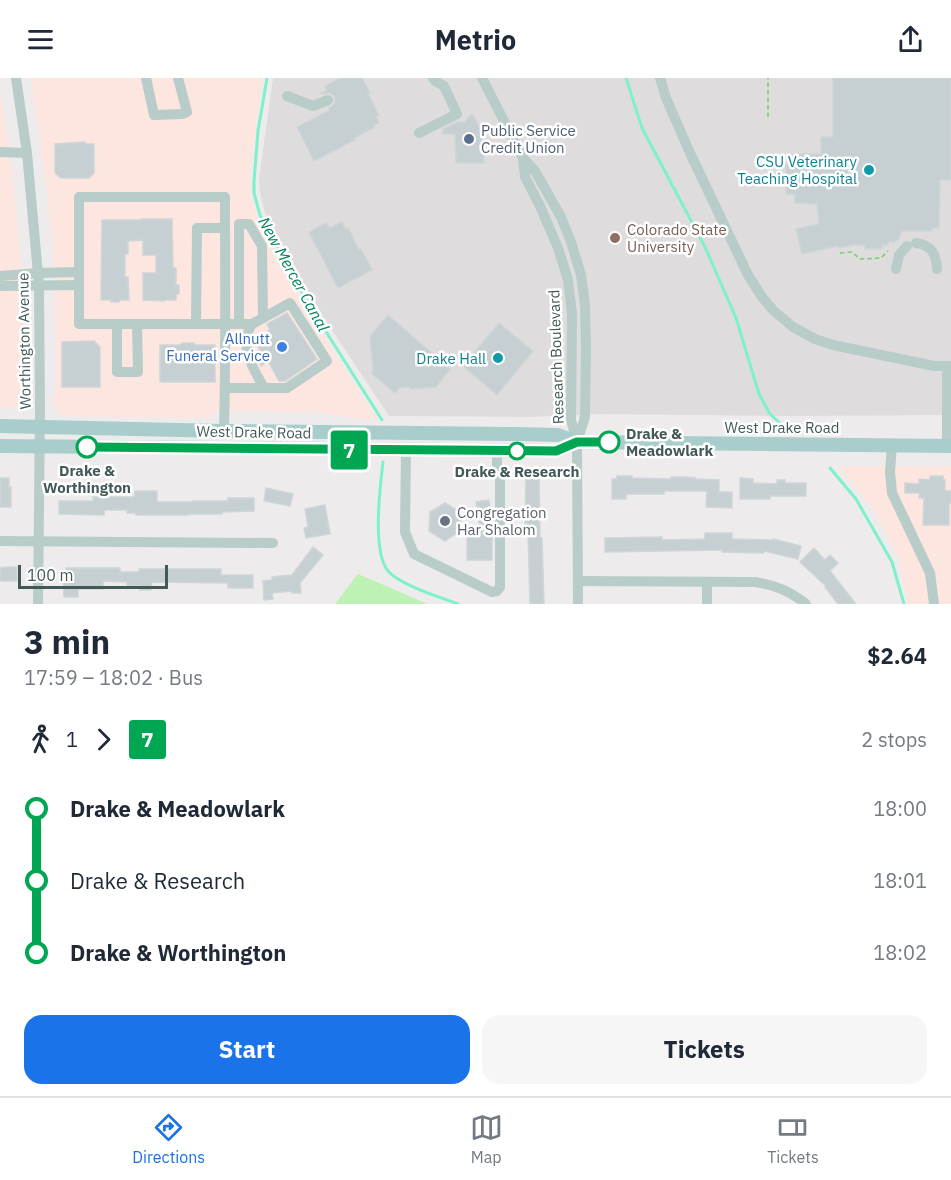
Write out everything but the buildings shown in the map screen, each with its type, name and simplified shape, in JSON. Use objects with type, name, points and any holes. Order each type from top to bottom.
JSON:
[{"type":"main road","name":"West Drake Road","points":[[0,426],[558,435],[577,442],[949,446]]},
{"type":"main road","points":[[406,450],[408,442],[413,439],[438,433]]},
{"type":"main road","name":"West Drake Road","points":[[0,446],[556,451],[577,442]]},
{"type":"street","name":"Worthington Avenue","points":[[16,78],[27,153],[39,285],[40,542],[38,604]]},
{"type":"street","points":[[146,78],[154,114],[182,114],[187,112],[178,78]]},
{"type":"street","points":[[419,133],[457,114],[444,86],[433,78]]},
{"type":"street","name":"Research Boulevard","points":[[482,78],[523,158],[535,171],[561,217],[581,275],[585,305],[586,371],[585,417],[577,442],[578,604]]},
{"type":"street","points":[[660,78],[666,98],[690,153],[748,275],[762,297],[793,327],[814,339],[934,366],[949,367],[949,446]]},
{"type":"street","points":[[287,96],[313,106],[328,100]]},
{"type":"street","points":[[0,153],[27,153]]},
{"type":"street","points":[[224,431],[225,388],[225,324],[225,226],[225,197],[79,197],[79,324],[225,324],[239,324],[252,324],[290,303],[327,361],[287,388],[225,388]]},
{"type":"street","points":[[239,224],[239,324]]},
{"type":"street","points":[[196,324],[197,228],[239,224],[249,224],[262,246],[263,318]]},
{"type":"street","points":[[896,269],[897,260],[908,247],[923,244],[930,247],[937,260],[937,269]]},
{"type":"street","points":[[0,276],[79,272]]},
{"type":"street","points":[[0,286],[79,285]]},
{"type":"street","points":[[117,324],[117,372],[138,372],[138,324]]},
{"type":"street","points":[[252,324],[247,332],[248,359],[264,388]]},
{"type":"street","points":[[892,445],[890,472],[892,493],[930,573],[934,604]]},
{"type":"street","points":[[406,450],[405,532],[414,554],[492,592],[497,591],[500,587],[500,478],[497,451]]},
{"type":"street","points":[[0,541],[273,543]]},
{"type":"street","points":[[578,581],[755,582],[787,591],[806,604]]},
{"type":"street","points":[[707,582],[707,604]]},
{"type":"path","points":[[768,78],[768,117]]},
{"type":"path","points":[[840,253],[852,252],[860,258],[881,258],[889,251],[908,247]]},
{"type":"shaded area","points":[[31,78],[262,78],[250,177],[250,190],[256,215],[296,294],[377,419],[366,420],[323,413],[215,410],[210,418],[63,416],[56,410],[54,403],[56,377],[54,264]]},
{"type":"shaded area","name":"Colorado State University","points":[[273,78],[951,78],[951,415],[389,416],[316,306],[265,213],[259,179]]},
{"type":"shaded area","points":[[0,90],[12,169],[21,264],[25,408],[0,408]]},
{"type":"shaded area","points":[[838,466],[951,466],[951,604],[908,604],[899,559],[871,506]]},
{"type":"green space","points":[[358,574],[428,604],[335,604]]},
{"type":"waterway","name":"New Mercer Canal","points":[[267,78],[258,131],[254,181],[254,193],[260,215],[311,308],[382,420]]},
{"type":"waterway","points":[[626,78],[642,128],[705,247],[736,318],[759,394],[770,414],[781,424]]},
{"type":"waterway","name":"New Mercer Canal","points":[[383,462],[378,519],[383,562],[388,571],[401,581],[458,604]]},
{"type":"waterway","points":[[830,468],[856,499],[892,562],[904,604]]},
{"type":"bus line","name":"7","points":[[87,447],[556,451],[577,442],[609,442]]},
{"type":"place","name":"Public Service Credit Union","points":[[469,139]]},
{"type":"place","name":"CSU Veterinary Teaching Hospital","points":[[869,170]]},
{"type":"place","name":"Colorado State University","points":[[615,238]]},
{"type":"place","name":"Allnutt Funeral Service","points":[[282,347]]},
{"type":"place","name":"Drake Hall","points":[[498,358]]},
{"type":"place","name":"Drake & Meadowlark","points":[[609,442]]},
{"type":"place","name":"Drake & Worthington","points":[[87,447]]},
{"type":"place","name":"Drake & Research","points":[[517,451]]},
{"type":"place","name":"Congregation Har Shalom","points":[[445,521]]}]
